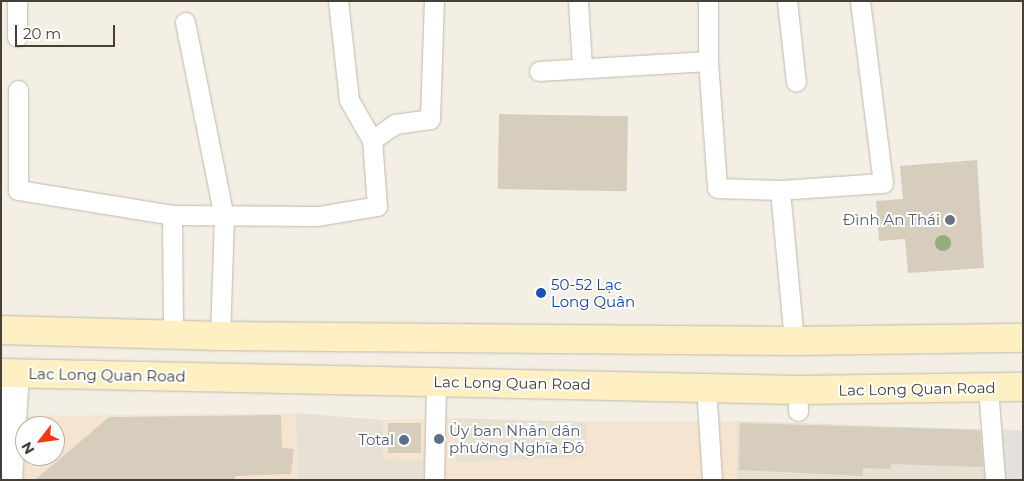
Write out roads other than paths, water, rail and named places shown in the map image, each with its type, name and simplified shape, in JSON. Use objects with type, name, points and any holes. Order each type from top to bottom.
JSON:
[{"type":"main road","points":[[1,330],[173,333],[220,336],[794,341],[1023,338]]},
{"type":"main road","points":[[219,377],[220,336]]},
{"type":"main road","name":"Lac Long Quan Road","points":[[8,374],[706,386],[797,401],[1023,387]]},
{"type":"street","points":[[8,374],[8,480]]},
{"type":"lane","points":[[17,1],[17,38]]},
{"type":"lane","points":[[18,90],[18,190],[172,215],[224,217],[318,216],[377,206],[372,140],[349,100],[338,1]]},
{"type":"lane","points":[[372,140],[395,124],[430,119],[434,1]]},
{"type":"lane","points":[[578,1],[582,67]]},
{"type":"lane","points":[[708,1],[708,62],[716,188],[780,190],[883,183],[860,1]]},
{"type":"lane","points":[[786,1],[796,82]]},
{"type":"lane","points":[[185,22],[224,217],[220,336]]},
{"type":"lane","points":[[539,71],[582,67],[708,62]]},
{"type":"lane","points":[[780,190],[794,341]]},
{"type":"lane","points":[[172,215],[173,333]]},
{"type":"lane","points":[[434,480],[436,381]]},
{"type":"lane","points":[[706,386],[712,480]]},
{"type":"lane","points":[[988,388],[995,480]]},
{"type":"place","name":"Đình An Thái","points":[[950,220]]},
{"type":"place","name":"50-52 Lạc Long Quân","points":[[541,293]]},
{"type":"place","name":"Ủy ban Nhân dân phường Nghĩa Đô","points":[[439,439]]},
{"type":"place","name":"Total","points":[[404,440]]}]
